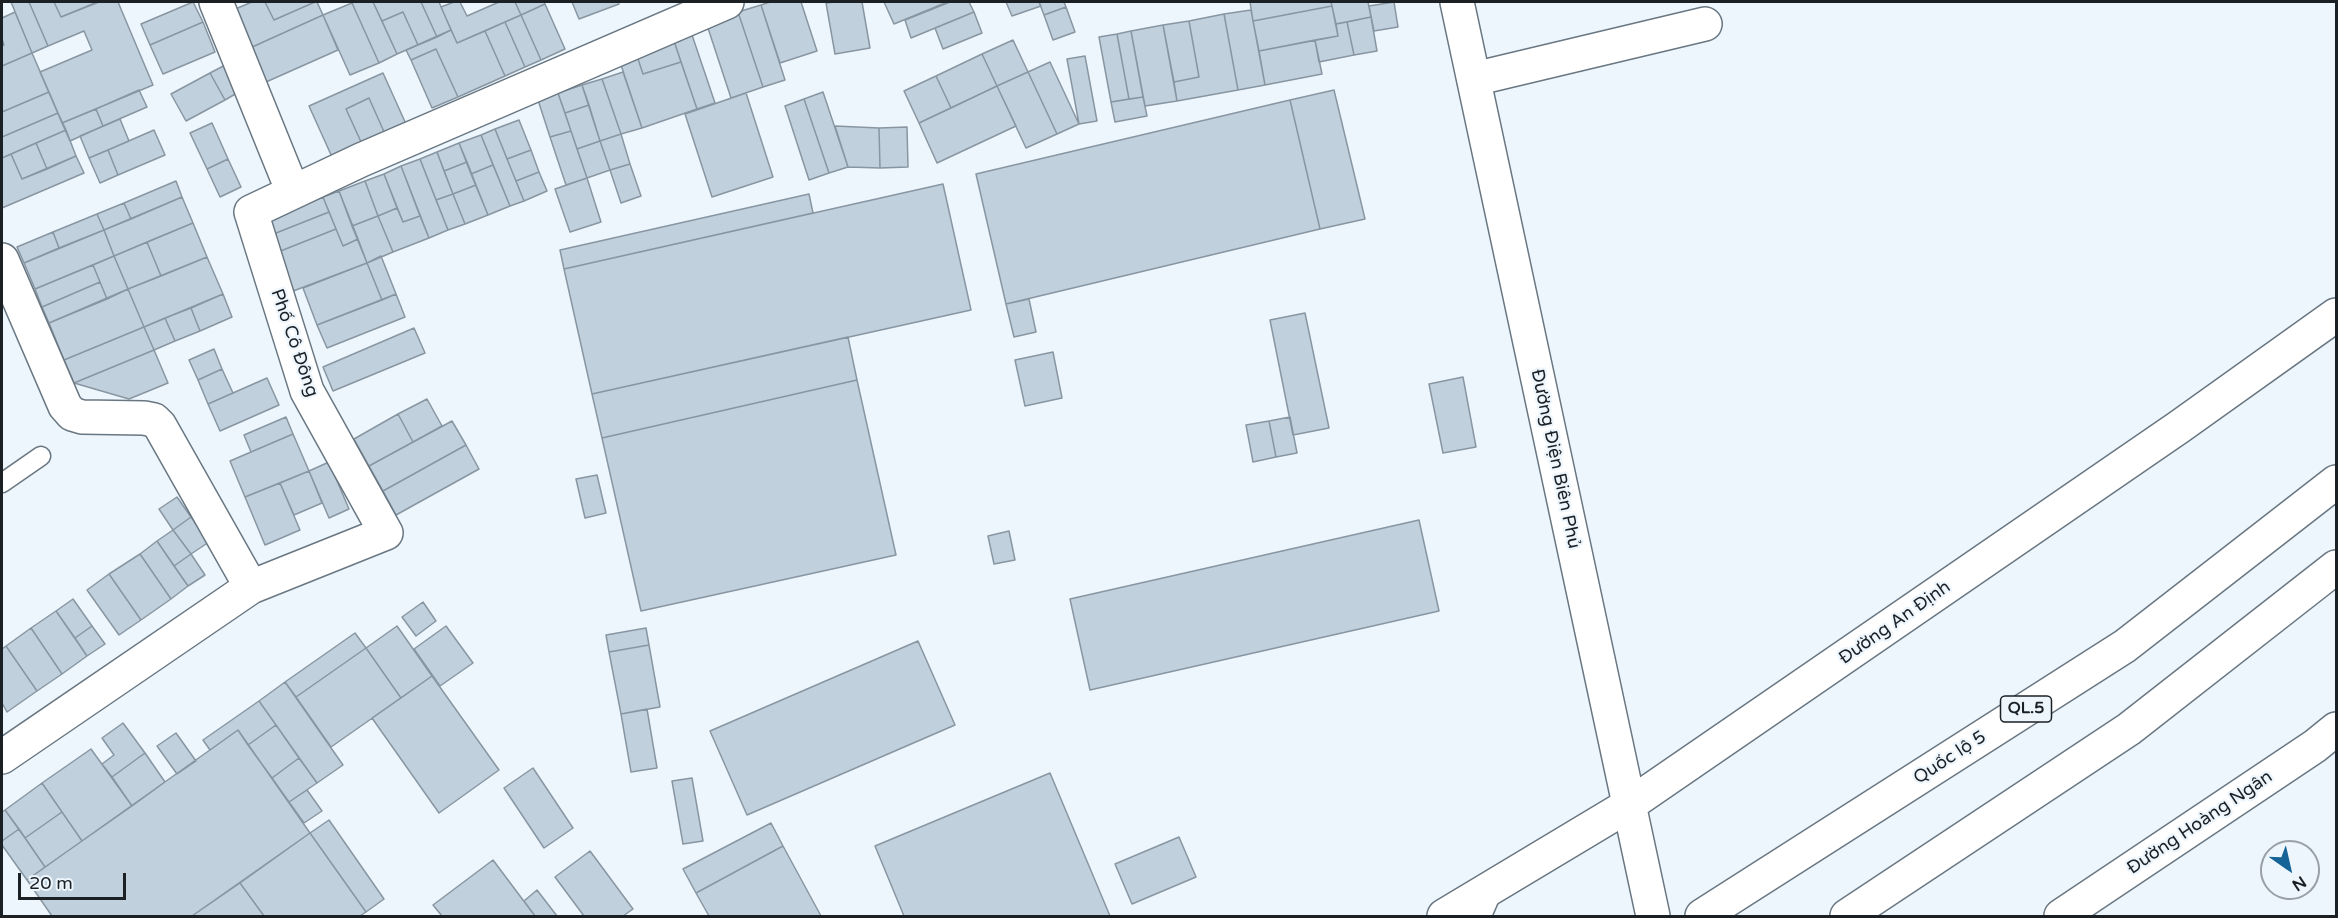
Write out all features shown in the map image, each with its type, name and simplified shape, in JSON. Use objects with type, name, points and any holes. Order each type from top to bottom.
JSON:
[{"type":"main road","points":[[216,2],[293,192]]},
{"type":"main road","name":"Phố Cô Đông","points":[[2,757],[251,587],[386,533],[307,391],[251,212],[361,160],[727,2]]},
{"type":"main road","name":"Đường Điện Biên Phủ","points":[[1457,2],[1653,916]]},
{"type":"main road","points":[[1474,79],[1705,24]]},
{"type":"main road","points":[[2,260],[65,406],[72,414],[82,417],[154,420],[160,426],[251,587]]},
{"type":"main road","name":"Đường An Định","points":[[1444,916],[1629,806],[2179,427],[2337,315]]},
{"type":"main road","name":"Quốc lộ 5","points":[[1702,916],[2125,646],[2337,483]]},
{"type":"main road","points":[[1847,916],[2129,729],[2337,567]]},
{"type":"main road","name":"Đường Hoàng Ngân","points":[[2061,916],[2337,729]]},
{"type":"lane","points":[[2,483],[41,456]]},
{"type":"lane","points":[[1482,916],[1495,886]]},
{"type":"building","points":[[11,2],[29,2],[48,46],[32,53]]},
{"type":"building","points":[[29,2],[54,2],[61,17],[99,2],[118,2],[153,85],[62,123],[40,72],[92,50],[84,31],[48,46]]},
{"type":"building","points":[[54,2],[94,2],[95,3],[61,17]]},
{"type":"building","points":[[193,2],[203,22],[150,45],[141,24]]},
{"type":"building","points":[[252,2],[265,2],[274,20],[315,2],[323,15],[250,48],[233,10]]},
{"type":"building","points":[[265,2],[315,2],[274,20]]},
{"type":"building","points":[[373,2],[397,54],[379,63],[352,3]]},
{"type":"building","points":[[373,2],[421,2],[437,37],[418,45],[403,12],[382,21]]},
{"type":"building","points":[[421,2],[439,2],[451,30],[437,37]]},
{"type":"building","points":[[460,2],[467,16],[499,2],[515,2],[521,15],[457,43],[441,7]]},
{"type":"building","points":[[515,2],[544,2],[545,4],[521,15]]},
{"type":"building","points":[[572,2],[618,2],[619,4],[579,19]]},
{"type":"building","points":[[770,2],[801,2],[817,51],[780,63],[761,5]]},
{"type":"building","points":[[862,2],[870,48],[835,54],[826,3]]},
{"type":"building","points":[[884,2],[944,2],[945,3],[894,24]]},
{"type":"building","points":[[950,2],[969,2],[974,12],[911,38],[905,20]]},
{"type":"building","points":[[1006,2],[1039,2],[1041,6],[1012,16]]},
{"type":"building","points":[[1039,2],[1064,2],[1066,7],[1044,15]]},
{"type":"building","points":[[1250,2],[1331,2],[1332,6],[1253,21]]},
{"type":"building","points":[[1331,2],[1368,2],[1371,17],[1336,24]]},
{"type":"building","points":[[1394,2],[1398,27],[1374,31],[1369,6]]},
{"type":"building","points":[[352,3],[379,63],[350,75],[323,15]]},
{"type":"building","points":[[545,4],[565,49],[541,60],[521,15]]},
{"type":"building","points":[[761,5],[785,80],[763,87],[738,12]]},
{"type":"building","points":[[1332,6],[1338,36],[1259,51],[1253,21]]},
{"type":"building","points":[[1066,7],[1075,32],[1053,40],[1044,15]]},
{"type":"building","points":[[1251,10],[1265,85],[1238,90],[1224,14]]},
{"type":"building","points":[[15,12],[32,53],[2,66],[2,46],[4,45],[2,18]]},
{"type":"building","points":[[403,12],[418,45],[397,54],[382,21]]},
{"type":"building","points":[[738,12],[763,87],[731,98],[706,22]]},
{"type":"building","points":[[974,12],[982,33],[943,49],[935,28]]},
{"type":"building","points":[[1224,14],[1238,90],[1177,101],[1174,82],[1199,77],[1189,21]]},
{"type":"building","points":[[323,15],[338,50],[266,82],[250,48]]},
{"type":"building","points":[[521,15],[541,60],[525,67],[505,22]]},
{"type":"building","points":[[1371,17],[1377,51],[1354,55],[1347,22]]},
{"type":"building","points":[[1189,21],[1199,77],[1174,82],[1163,25]]},
{"type":"building","points":[[203,22],[215,52],[163,74],[150,45]]},
{"type":"building","points":[[505,22],[525,67],[505,76],[485,31]]},
{"type":"building","points":[[1347,22],[1354,55],[1319,62],[1315,40],[1338,36],[1336,24]]},
{"type":"building","points":[[1163,25],[1177,101],[1145,106],[1131,31]]},
{"type":"building","points":[[690,29],[715,103],[697,109],[672,35]]},
{"type":"building","points":[[451,30],[457,43],[485,31],[505,76],[458,97],[436,49],[411,60],[406,50]]},
{"type":"building","points":[[1131,31],[1143,97],[1129,99],[1117,34]]},
{"type":"building","points":[[1117,34],[1129,99],[1111,102],[1099,37]]},
{"type":"building","points":[[672,35],[681,62],[643,74],[634,47]]},
{"type":"building","points":[[1013,40],[1028,72],[997,86],[982,54]]},
{"type":"building","points":[[1315,40],[1322,74],[1265,85],[1259,51]]},
{"type":"building","points":[[634,47],[643,74],[681,62],[697,109],[642,128],[617,53]]},
{"type":"building","points":[[436,49],[458,97],[432,108],[411,60]]},
{"type":"building","points":[[32,53],[49,92],[2,112],[2,66]]},
{"type":"building","points":[[982,54],[997,86],[951,108],[936,76]]},
{"type":"building","points":[[1085,56],[1097,121],[1079,124],[1067,59]]},
{"type":"building","points":[[1050,62],[1079,124],[1057,134],[1028,72]]},
{"type":"building","points":[[229,63],[244,89],[225,100],[210,73]]},
{"type":"building","points":[[623,72],[642,128],[621,134],[602,79]]},
{"type":"building","points":[[1028,72],[1057,134],[1026,148],[997,86]]},
{"type":"building","points":[[210,73],[225,100],[186,121],[171,94]]},
{"type":"building","points":[[383,73],[406,124],[385,134],[369,98],[346,109],[362,144],[332,157],[309,106]]},
{"type":"building","points":[[936,76],[951,108],[919,123],[904,91]]},
{"type":"building","points":[[602,79],[621,134],[600,141],[582,85]]},
{"type":"building","points":[[582,85],[589,105],[565,113],[558,93]]},
{"type":"building","points":[[997,86],[1016,126],[937,163],[919,123]]},
{"type":"building","points":[[139,90],[147,107],[103,126],[96,109]]},
{"type":"building","points":[[1334,90],[1365,219],[1320,229],[1290,100]]},
{"type":"building","points":[[49,92],[58,113],[2,137],[2,112]]},
{"type":"building","points":[[823,92],[848,167],[829,173],[804,99]]},
{"type":"building","points":[[558,93],[571,131],[550,137],[538,100]]},
{"type":"building","points":[[746,93],[773,177],[712,197],[685,114]]},
{"type":"building","points":[[1143,97],[1147,116],[1115,122],[1111,102]]},
{"type":"building","points":[[369,98],[385,134],[362,144],[346,109]]},
{"type":"building","points":[[804,99],[829,173],[809,180],[785,106]]},
{"type":"building","points":[[1290,100],[1320,229],[1006,304],[976,174]]},
{"type":"building","points":[[589,105],[600,141],[577,149],[565,113]]},
{"type":"building","points":[[96,109],[103,126],[70,141],[62,123]]},
{"type":"building","points":[[58,113],[66,130],[2,158],[2,137]]},
{"type":"building","points":[[120,119],[129,141],[89,158],[80,136]]},
{"type":"building","points":[[519,120],[531,150],[507,159],[495,129]]},
{"type":"building","points":[[212,123],[228,159],[207,169],[190,133]]},
{"type":"building","points":[[835,126],[879,128],[880,168],[848,167]]},
{"type":"building","points":[[907,127],[908,167],[880,168],[879,128]]},
{"type":"building","points":[[495,129],[524,201],[510,206],[481,135]]},
{"type":"building","points":[[66,130],[76,156],[47,169],[36,143]]},
{"type":"building","points":[[154,130],[165,155],[118,175],[108,150]]},
{"type":"building","points":[[571,131],[587,178],[566,185],[550,137]]},
{"type":"building","points":[[621,134],[630,164],[610,170],[600,141]]},
{"type":"building","points":[[481,135],[493,165],[471,174],[459,143]]},
{"type":"building","points":[[600,141],[610,170],[587,178],[577,149]]},
{"type":"building","points":[[36,143],[47,169],[22,179],[11,154]]},
{"type":"building","points":[[459,143],[467,162],[444,171],[437,152]]},
{"type":"building","points":[[108,150],[118,175],[100,183],[89,158]]},
{"type":"building","points":[[531,150],[539,172],[516,181],[507,159]]},
{"type":"building","points":[[437,152],[453,194],[436,200],[420,159]]},
{"type":"building","points":[[11,154],[22,179],[76,156],[84,173],[2,208],[2,158]]},
{"type":"building","points":[[228,159],[241,187],[220,197],[207,169]]},
{"type":"building","points":[[420,159],[448,230],[429,238],[401,166]]},
{"type":"building","points":[[467,162],[476,185],[453,194],[444,171]]},
{"type":"building","points":[[630,164],[641,196],[621,203],[610,170]]},
{"type":"building","points":[[493,165],[510,206],[488,215],[471,174]]},
{"type":"building","points":[[401,166],[420,216],[403,222],[384,174]]},
{"type":"building","points":[[539,172],[547,191],[524,201],[516,181]]},
{"type":"building","points":[[384,174],[397,208],[378,216],[365,181]]},
{"type":"building","points":[[587,178],[601,222],[570,232],[555,189]]},
{"type":"building","points":[[176,181],[182,197],[131,219],[124,203]]},
{"type":"building","points":[[365,181],[378,216],[352,226],[339,191]]},
{"type":"building","points":[[943,184],[971,310],[592,394],[564,269]]},
{"type":"building","points":[[476,185],[488,215],[465,224],[453,194]]},
{"type":"building","points":[[339,191],[358,239],[343,246],[323,197]]},
{"type":"building","points":[[453,194],[465,224],[448,230],[436,200]]},
{"type":"building","points":[[809,194],[813,213],[564,269],[560,250]]},
{"type":"building","points":[[182,197],[193,223],[114,256],[104,230]]},
{"type":"building","points":[[323,197],[329,212],[266,237],[260,222]]},
{"type":"building","points":[[124,203],[131,219],[104,230],[97,214]]},
{"type":"building","points":[[397,208],[403,222],[420,216],[429,238],[393,252],[378,216]]},
{"type":"building","points":[[329,212],[336,229],[273,254],[266,237]]},
{"type":"building","points":[[97,214],[104,230],[59,248],[53,232]]},
{"type":"building","points":[[378,216],[393,252],[367,263],[352,226]]},
{"type":"building","points":[[193,223],[207,257],[161,276],[147,242]]},
{"type":"building","points":[[336,229],[343,246],[358,239],[367,263],[288,293],[273,254]]},
{"type":"building","points":[[104,230],[114,256],[35,289],[24,263]]},
{"type":"building","points":[[53,232],[59,248],[24,263],[17,247]]},
{"type":"building","points":[[147,242],[161,276],[128,289],[114,256]]},
{"type":"building","points":[[114,256],[128,289],[107,299],[93,265]]},
{"type":"building","points":[[381,256],[396,294],[382,300],[367,263]]},
{"type":"building","points":[[207,257],[223,294],[144,327],[128,289]]},
{"type":"building","points":[[367,263],[382,300],[317,325],[303,288]]},
{"type":"building","points":[[93,265],[100,282],[42,307],[35,289]]},
{"type":"building","points":[[100,282],[107,299],[49,323],[42,307]]},
{"type":"building","points":[[128,289],[144,327],[64,360],[49,323]]},
{"type":"building","points":[[223,294],[232,317],[200,331],[191,308]]},
{"type":"building","points":[[396,294],[405,317],[327,348],[317,325]]},
{"type":"building","points":[[1029,299],[1036,332],[1014,337],[1006,304]]},
{"type":"building","points":[[191,308],[200,331],[175,341],[165,318]]},
{"type":"building","points":[[1305,313],[1329,428],[1293,435],[1270,320]]},
{"type":"building","points":[[165,318],[175,341],[154,350],[144,327]]},
{"type":"building","points":[[144,327],[154,350],[74,383],[64,360]]},
{"type":"building","points":[[414,328],[425,353],[333,391],[323,367]]},
{"type":"building","points":[[848,337],[857,380],[602,438],[592,394]]},
{"type":"building","points":[[214,349],[222,369],[198,380],[189,360]]},
{"type":"building","points":[[154,350],[168,383],[129,399],[74,383]]},
{"type":"building","points":[[1053,352],[1062,398],[1025,406],[1015,360]]},
{"type":"building","points":[[222,369],[233,393],[208,404],[198,380]]},
{"type":"building","points":[[1463,377],[1476,447],[1443,453],[1429,384]]},
{"type":"building","points":[[267,378],[279,405],[220,431],[208,404]]},
{"type":"building","points":[[857,380],[896,555],[641,611],[602,438]]},
{"type":"building","points":[[427,399],[442,426],[413,442],[398,414]]},
{"type":"building","points":[[398,414],[413,442],[369,466],[354,439]]},
{"type":"building","points":[[286,417],[293,434],[251,452],[244,435]]},
{"type":"building","points":[[1290,417],[1297,453],[1276,457],[1269,421]]},
{"type":"building","points":[[452,421],[466,445],[383,491],[369,466]]},
{"type":"building","points":[[1269,421],[1276,457],[1253,462],[1246,425]]},
{"type":"building","points":[[293,434],[309,471],[245,497],[230,461]]},
{"type":"building","points":[[466,445],[479,469],[396,515],[383,491]]},
{"type":"building","points":[[329,462],[349,509],[329,518],[309,471]]},
{"type":"building","points":[[309,471],[322,503],[294,515],[280,483]]},
{"type":"building","points":[[597,475],[606,513],[585,518],[576,479]]},
{"type":"building","points":[[280,483],[300,530],[265,545],[245,497]]},
{"type":"building","points":[[177,497],[191,517],[173,530],[159,509]]},
{"type":"building","points":[[191,517],[209,542],[191,554],[173,530]]},
{"type":"building","points":[[1419,520],[1439,611],[1090,690],[1070,599]]},
{"type":"building","points":[[173,530],[191,554],[174,566],[157,541]]},
{"type":"building","points":[[1009,531],[1015,560],[994,564],[988,536]]},
{"type":"building","points":[[157,541],[188,586],[171,599],[140,554]]},
{"type":"building","points":[[140,554],[171,599],[141,620],[109,574]]},
{"type":"building","points":[[191,554],[205,575],[188,586],[174,566]]},
{"type":"building","points":[[109,574],[141,620],[119,635],[87,590]]},
{"type":"building","points":[[73,599],[92,626],[75,638],[56,611]]},
{"type":"building","points":[[423,602],[436,621],[416,636],[402,617]]},
{"type":"building","points":[[56,611],[87,656],[62,674],[31,628]]},
{"type":"building","points":[[92,626],[105,644],[87,656],[75,638]]},
{"type":"building","points":[[397,626],[432,676],[401,698],[366,648]]},
{"type":"building","points":[[446,626],[473,663],[440,686],[414,649]]},
{"type":"building","points":[[31,628],[62,674],[37,691],[6,646]]},
{"type":"building","points":[[646,628],[649,645],[609,652],[606,635]]},
{"type":"building","points":[[355,633],[366,648],[296,697],[285,682]]},
{"type":"building","points":[[918,641],[955,725],[747,815],[710,731]]},
{"type":"building","points":[[649,645],[660,707],[621,714],[609,652]]},
{"type":"building","points":[[6,646],[37,691],[7,712],[2,703],[2,649]]},
{"type":"building","points":[[366,648],[401,698],[331,747],[296,697]]},
{"type":"building","points":[[432,676],[499,770],[439,813],[372,718]]},
{"type":"building","points":[[285,682],[343,765],[317,783],[259,701]]},
{"type":"building","points":[[259,701],[276,725],[248,745],[238,730],[210,750],[203,740]]},
{"type":"building","points":[[647,709],[657,768],[631,772],[621,714]]},
{"type":"building","points":[[123,723],[145,753],[112,777],[102,764],[114,755],[102,738]]},
{"type":"building","points":[[276,725],[299,758],[272,778],[248,745]]},
{"type":"building","points":[[238,730],[310,833],[192,916],[52,916],[27,880]]},
{"type":"building","points":[[176,733],[196,761],[177,774],[157,746]]},
{"type":"building","points":[[91,749],[132,806],[82,841],[42,783]]},
{"type":"building","points":[[145,753],[165,782],[132,806],[112,777]]},
{"type":"building","points":[[299,758],[317,783],[289,802],[272,778]]},
{"type":"building","points":[[533,768],[573,828],[544,848],[504,788]]},
{"type":"building","points":[[1050,773],[1110,916],[904,916],[875,846]]},
{"type":"building","points":[[692,778],[703,841],[683,844],[672,781]]},
{"type":"building","points":[[42,783],[62,812],[25,838],[5,810]]},
{"type":"building","points":[[307,790],[322,811],[304,823],[289,802]]},
{"type":"building","points":[[5,810],[19,829],[2,841],[2,812]]},
{"type":"building","points":[[62,812],[82,841],[45,867],[25,838]]},
{"type":"building","points":[[329,820],[384,899],[366,912],[310,833]]},
{"type":"building","points":[[771,823],[783,846],[696,893],[683,869]]},
{"type":"building","points":[[19,829],[45,867],[27,880],[2,845],[2,841]]},
{"type":"building","points":[[310,833],[366,912],[360,916],[264,916],[240,883]]},
{"type":"building","points":[[1179,837],[1196,877],[1132,904],[1115,864]]},
{"type":"building","points":[[783,846],[821,916],[709,916],[696,893]]},
{"type":"building","points":[[590,851],[633,909],[623,916],[584,916],[555,877]]},
{"type":"building","points":[[493,860],[535,916],[442,916],[433,905]]},
{"type":"building","points":[[240,883],[264,916],[192,916]]},
{"type":"building","points":[[537,890],[557,916],[535,916],[524,901]]}]
